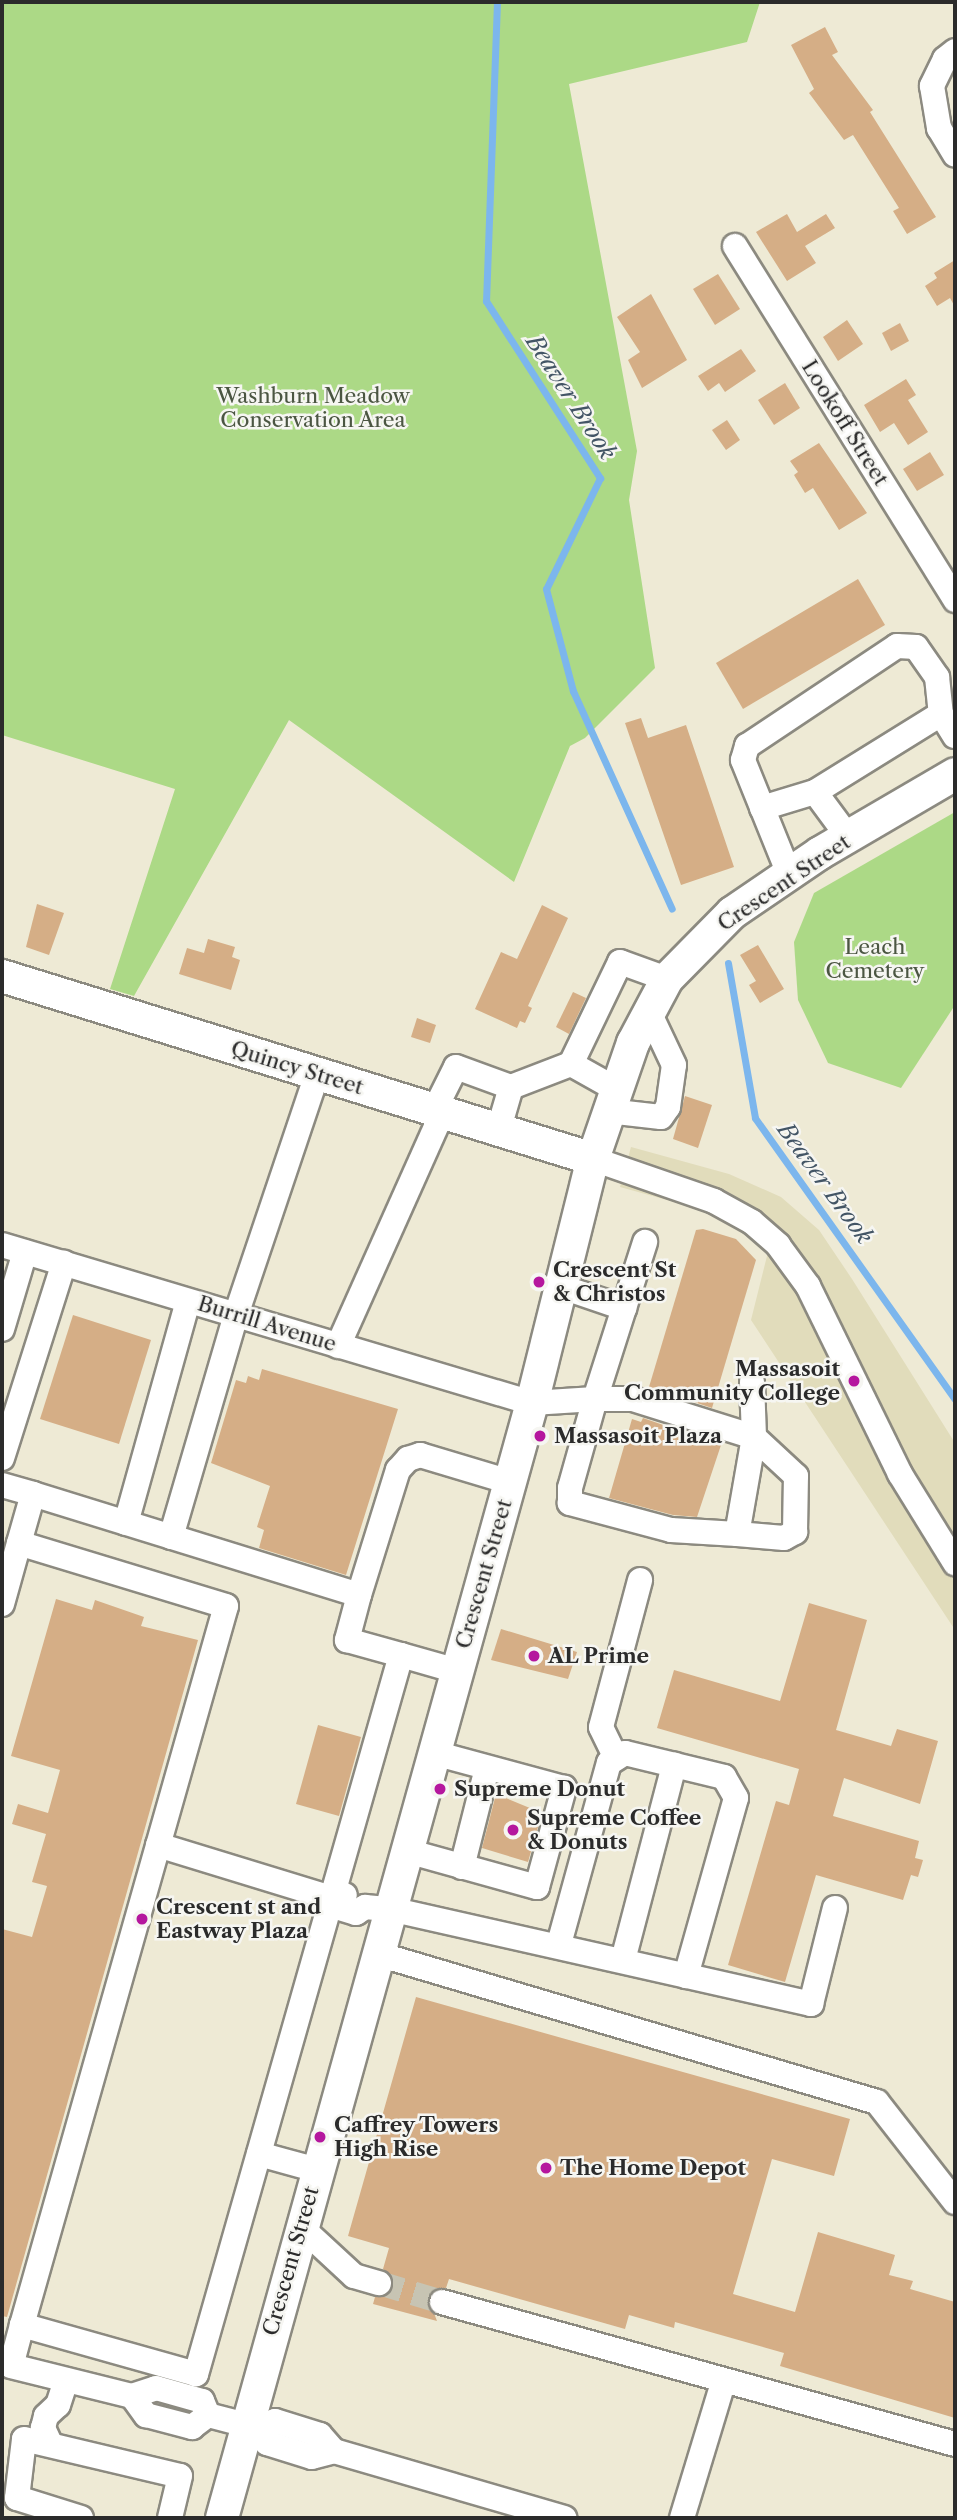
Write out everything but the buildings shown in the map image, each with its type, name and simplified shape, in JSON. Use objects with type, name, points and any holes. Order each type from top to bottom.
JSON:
[{"type":"main road","name":"Crescent Street","points":[[222,2518],[254,2427],[301,2227],[378,1954],[378,1908],[407,1851],[532,1403],[559,1286],[611,1100],[649,1012],[667,979],[732,913],[789,874],[955,774]]},
{"type":"main road","name":"Quincy Street","points":[[2,976],[593,1158]]},
{"type":"street","points":[[952,149],[939,128],[932,86],[945,59],[955,51]]},
{"type":"street","name":"Lookoff Street","points":[[735,246],[955,600]]},
{"type":"street","points":[[789,874],[743,760],[747,746],[897,646],[916,646],[937,677],[941,713],[955,736]]},
{"type":"street","points":[[762,808],[815,792],[941,713]]},
{"type":"street","points":[[815,792],[849,838]]},
{"type":"street","points":[[338,1346],[456,1067],[511,1087],[571,1064],[621,962],[667,979]]},
{"type":"street","points":[[571,1064],[611,1100],[661,1117],[668,1107],[674,1065],[649,1012]]},
{"type":"street","points":[[171,1537],[236,1315],[317,1074]]},
{"type":"street","points":[[499,1128],[511,1087]]},
{"type":"street","points":[[593,1158],[714,1202],[752,1222],[778,1245],[808,1286],[900,1474],[955,1563]]},
{"type":"street","points":[[532,1403],[595,1399],[633,1399],[754,1437],[796,1476],[795,1532],[784,1538],[727,1535],[635,1522],[570,1503],[570,1488],[595,1399],[645,1242]]},
{"type":"street","points":[[2,1329],[13,1248]]},
{"type":"street","name":"Burrill Avenue","points":[[13,1248],[532,1403]]},
{"type":"street","points":[[2,1458],[64,1264]]},
{"type":"street","points":[[559,1286],[624,1308]]},
{"type":"street","points":[[126,1523],[188,1301]]},
{"type":"street","points":[[727,1535],[754,1437],[752,1382]]},
{"type":"street","points":[[457,1671],[347,1640],[359,1595],[398,1470],[408,1460],[421,1455],[510,1482]]},
{"type":"street","points":[[2,1485],[359,1595]]},
{"type":"street","points":[[2,1604],[33,1494]]},
{"type":"street","points":[[19,1543],[226,1606],[6,2374],[66,2380],[132,2396],[146,2416],[192,2427],[208,2415],[254,2427],[275,2421],[320,2435],[334,2451],[564,2518]]},
{"type":"street","points":[[617,1758],[601,1727],[640,1580]]},
{"type":"street","points":[[22,2325],[196,2374],[401,1655]]},
{"type":"street","points":[[407,1851],[537,1887],[559,1809],[564,1788],[434,1753]]},
{"type":"street","points":[[559,1944],[608,1763],[625,1753],[724,1777],[736,1798],[686,1976]]},
{"type":"street","points":[[623,1960],[674,1765]]},
{"type":"street","points":[[462,1867],[491,1769]]},
{"type":"street","points":[[158,1845],[331,1898],[339,1894],[378,1908],[559,1944],[811,2004],[835,1908]]},
{"type":"street","points":[[378,1954],[877,2102],[955,2202]]},
{"type":"street","points":[[258,2154],[317,2170]]},
{"type":"street","points":[[301,2227],[354,2276],[373,2281]]},
{"type":"street","points":[[442,2302],[723,2383],[955,2444]]},
{"type":"street","points":[[50,2445],[65,2419],[58,2405],[66,2380]]},
{"type":"street","points":[[682,2518],[723,2383]]},
{"type":"street","points":[[24,2439],[180,2476],[170,2518]]},
{"type":"street","points":[[2,2468],[6,2455],[24,2439]]},
{"type":"street","points":[[24,2439],[17,2498],[81,2518]]},
{"type":"shaded area","name":"Massasoit Community College","points":[[631,1147],[729,1174],[781,1197],[819,1230],[852,1279],[955,1443],[955,1630],[751,1320],[768,1252],[751,1233],[714,1213],[620,1187]]},
{"type":"green space","name":"Washburn Meadow Conservation Area","points":[[2,2],[760,2],[747,42],[569,84],[637,451],[629,500],[655,668],[585,738],[570,746],[514,882],[289,720],[134,996],[110,989],[175,789],[2,735]]},
{"type":"green space","name":"Leach Cemetery","points":[[955,812],[955,1005],[901,1088],[828,1063],[798,1000],[794,942],[814,893]]},
{"type":"waterway","name":"Beaver Brook","points":[[497,2],[486,301],[600,478],[546,589],[573,691],[672,909]]},
{"type":"waterway","name":"Beaver Brook","points":[[728,963],[755,1118],[955,1399]]},
{"type":"tunnel","points":[[379,2283],[442,2302]]},
{"type":"place","name":"Crescent St & Christos","points":[[539,1282]]},
{"type":"place","name":"Massasoit Community College","points":[[854,1381]]},
{"type":"place","name":"Massasoit Plaza","points":[[540,1436]]},
{"type":"place","name":"AL Prime","points":[[534,1656]]},
{"type":"place","name":"Supreme Donut","points":[[440,1789]]},
{"type":"place","name":"Supreme Coffee & Donuts","points":[[513,1830]]},
{"type":"place","name":"Crescent st and Eastway Plaza","points":[[142,1919]]},
{"type":"place","name":"Caffrey Towers High Rise","points":[[320,2137]]},
{"type":"place","name":"The Home Depot","points":[[546,2168]]}]
